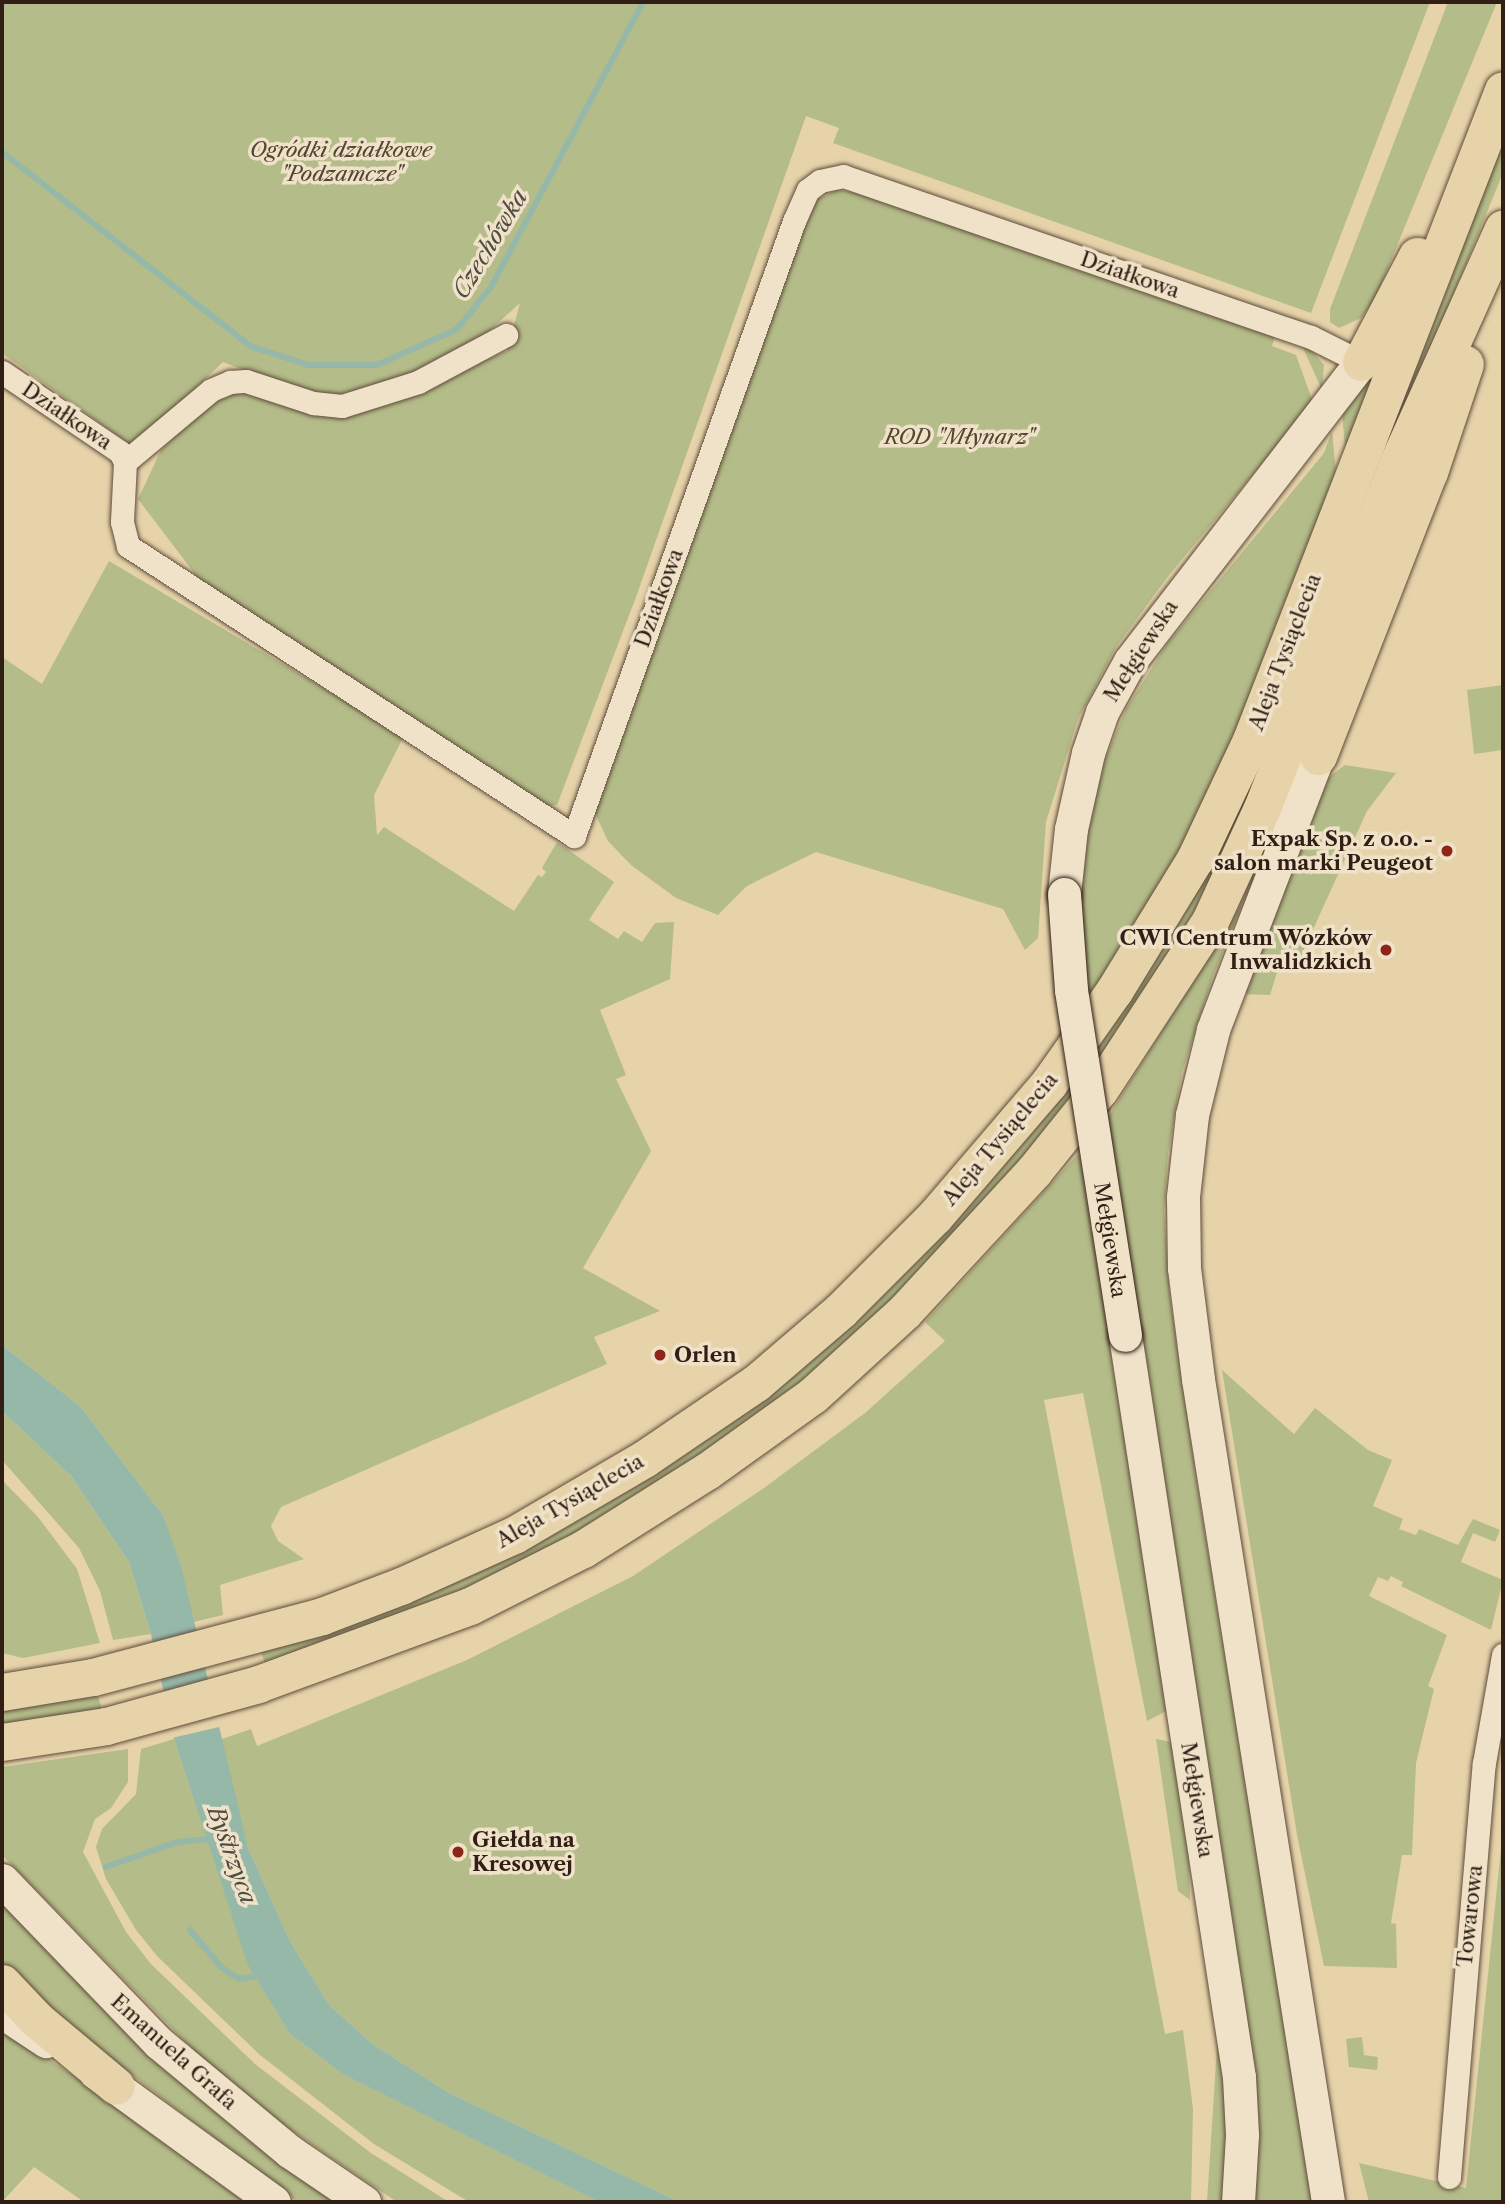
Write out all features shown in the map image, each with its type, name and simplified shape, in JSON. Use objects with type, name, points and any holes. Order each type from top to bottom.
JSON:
[{"type":"main road","points":[[1361,362],[1500,98]]},
{"type":"main road","name":"Aleja Tysiąclecia","points":[[2,1692],[93,1677],[256,1634],[360,1602],[514,1535],[715,1413],[801,1348],[876,1278],[1025,1114],[1114,991],[1195,859],[1221,806],[1500,98]]},
{"type":"main road","name":"Aleja Tysiąclecia","points":[[2,1742],[106,1726],[258,1684],[471,1606],[583,1549],[708,1471],[803,1403],[904,1312],[1034,1171],[1100,1089],[1160,1002],[1236,869],[1398,462],[1503,229]]},
{"type":"main road","points":[[1329,2201],[1198,1379],[1184,1268],[1185,1160],[1200,1075],[1318,756],[1429,471],[1503,253]]},
{"type":"main road","name":"Mełgiewska","points":[[1238,2202],[1239,2077],[1071,990],[1064,894],[1071,829],[1088,753],[1102,712],[1130,661],[1361,362]]},
{"type":"main road","points":[[2,1668],[93,1677]]},
{"type":"main road","name":"Emanuela Grafa","points":[[2,1880],[159,2043],[289,2151],[364,2202]]},
{"type":"main road","points":[[2,1983],[36,2019],[116,2086]]},
{"type":"main road","points":[[2,2012],[116,2086],[274,2202]]},
{"type":"street","name":"Działkowa","points":[[2,372],[110,444],[125,462],[122,522],[128,546],[574,836],[802,201],[820,181],[843,176],[1311,337],[1361,362]]},
{"type":"street","points":[[125,462],[211,390],[230,382],[246,381],[313,403],[342,406],[418,382],[506,335]]},
{"type":"street","name":"Towarowa","points":[[1449,2177],[1484,1763],[1503,1655]]},
{"type":"green space","name":"Ogródki działkowe \"Podzamcze\"","points":[[2,2],[1430,2],[1311,313],[833,143],[839,128],[806,116],[636,597],[557,805],[545,806],[201,582],[138,499],[161,450],[216,395],[234,387],[368,409],[507,351],[520,303],[465,353],[392,388],[320,399],[223,362],[134,447],[2,353]]},
{"type":"green space","points":[[1448,2],[1497,2],[1376,297],[1361,318],[1339,328],[1330,322],[1330,309]]},
{"type":"green space","points":[[1503,129],[1503,173],[1384,463],[1374,459]]},
{"type":"green space","name":"ROD \"Młynarz\"","points":[[836,190],[854,192],[1275,336],[1272,346],[1296,355],[1313,402],[1169,575],[1116,647],[1078,719],[1046,822],[1038,938],[1025,950],[1003,909],[816,852],[747,886],[718,915],[676,898],[631,865],[608,841],[594,811],[807,216],[818,199]]},
{"type":"green space","points":[[1309,347],[1324,365],[1322,390],[1303,348]]},
{"type":"green space","points":[[1384,353],[1345,447],[1342,413]]},
{"type":"green space","points":[[1332,431],[1336,472],[1260,676],[1202,814],[1087,1009],[1078,910],[1083,848],[1100,772],[1126,709],[1167,644],[1324,453]]},
{"type":"green space","points":[[109,561],[404,736],[374,795],[377,835],[384,827],[514,911],[538,875],[542,877],[546,872],[542,868],[557,842],[614,882],[589,920],[618,939],[624,931],[642,942],[655,923],[674,922],[670,979],[600,1010],[626,1075],[616,1079],[651,1151],[583,1268],[660,1311],[594,1337],[607,1364],[281,1507],[271,1526],[278,1541],[304,1559],[220,1585],[223,1615],[194,1622],[163,1515],[80,1406],[2,1345],[2,657],[42,684]]},
{"type":"green space","points":[[1292,681],[1216,880],[1099,1071],[1095,1040]]},
{"type":"green space","points":[[1503,685],[1503,750],[1474,754],[1467,690]]},
{"type":"green space","points":[[1345,765],[1396,773],[1367,811],[1294,971],[1279,966],[1270,995],[1243,994],[1324,781]]},
{"type":"green space","points":[[1243,902],[1213,976],[1182,1072],[1168,1153],[1164,1211],[1170,1297],[1199,1496],[1313,2202],[1249,2202],[1107,1119]]},
{"type":"green space","points":[[1069,1085],[1074,1110],[976,1222],[771,1412],[535,1560],[266,1667],[261,1651],[356,1618],[620,1490]]},
{"type":"green space","points":[[1079,1153],[1168,1710],[1147,1721],[1083,1393],[1044,1400],[1165,2034],[1183,2030],[1193,2109],[1191,2202],[680,2202],[449,2093],[374,2045],[330,2006],[291,1943],[248,1848],[219,1740],[251,1729],[257,1746],[467,1660],[633,1576],[764,1488],[865,1413],[945,1341],[925,1322]]},
{"type":"green space","points":[[1222,1370],[1294,1434],[1315,1408],[1368,1450],[1392,1460],[1373,1506],[1403,1519],[1399,1529],[1416,1535],[1419,1529],[1458,1545],[1473,1519],[1500,1530],[1495,1542],[1473,1533],[1461,1562],[1503,1580],[1491,1630],[1401,1586],[1403,1582],[1391,1576],[1388,1581],[1378,1577],[1369,1596],[1447,1635],[1428,1686],[1434,1689],[1416,1763],[1412,1855],[1402,1855],[1391,1923],[1396,1924],[1397,1968],[1324,1966],[1297,1835]]},
{"type":"green space","points":[[2,1411],[71,1476],[129,1562],[151,1634],[113,1640],[100,1591],[79,1548],[2,1460]]},
{"type":"green space","points":[[2,1480],[38,1517],[77,1569],[100,1643],[23,1658],[2,1653]]},
{"type":"green space","points":[[97,1692],[102,1710],[2,1726],[2,1705]]},
{"type":"green space","points":[[174,1739],[249,1965],[290,2034],[344,2075],[599,2202],[469,2202],[374,2144],[260,2055],[157,1956],[136,1930],[106,1879],[96,1847],[102,1829],[136,1794],[141,1749]]},
{"type":"green space","points":[[1156,1739],[1171,1742],[1188,1826],[1190,1900],[1178,1891]]},
{"type":"green space","points":[[128,1749],[128,1782],[111,1808],[95,1819],[83,1852],[126,1932],[151,1964],[255,2064],[371,2153],[449,2202],[397,2202],[272,2117],[209,2066],[2,1855],[2,1767]]},
{"type":"green space","points":[[1503,1829],[1503,2202],[1369,2202],[1359,2163],[1466,2188]]},
{"type":"green space","points":[[2,1901],[163,2067],[237,2130],[339,2202],[298,2202],[41,2005],[2,1963]]},
{"type":"green space","points":[[2,2028],[107,2098],[249,2202],[84,2202],[34,2167],[2,2202]]},
{"type":"green space","points":[[1362,2037],[1364,2055],[1378,2057],[1377,2070],[1349,2067],[1346,2039]]},
{"type":"green space","points":[[1221,2044],[1227,2077],[1225,2202],[1207,2202],[1217,2047]]},
{"type":"water","name":"Bystrzyca","points":[[2,1345],[80,1406],[163,1515],[181,1566],[248,1848],[291,1943],[330,2006],[374,2045],[449,2093],[680,2202],[599,2202],[344,2075],[290,2034],[248,1965],[174,1739],[151,1634],[129,1562],[71,1476],[2,1411]]},
{"type":"pier","points":[[210,1682],[220,1727],[171,1738],[160,1693]]},
{"type":"waterway","name":"Czechówka","points":[[2,152],[250,346],[308,365],[377,365],[457,329],[491,287],[643,2]]},
{"type":"waterway","name":"Bystrzyca","points":[[106,1867],[177,1842],[214,1839]]},
{"type":"waterway","points":[[190,1930],[221,1967],[239,1979],[263,1975]]},
{"type":"place","name":"Expak Sp. z o.o. - salon marki Peugeot","points":[[1447,851]]},
{"type":"place","name":"CWI Centrum Wózków Inwalidzkich","points":[[1386,950]]},
{"type":"place","name":"Orlen","points":[[660,1355]]},
{"type":"place","name":"Giełda na Kresowej","points":[[458,1852]]}]
